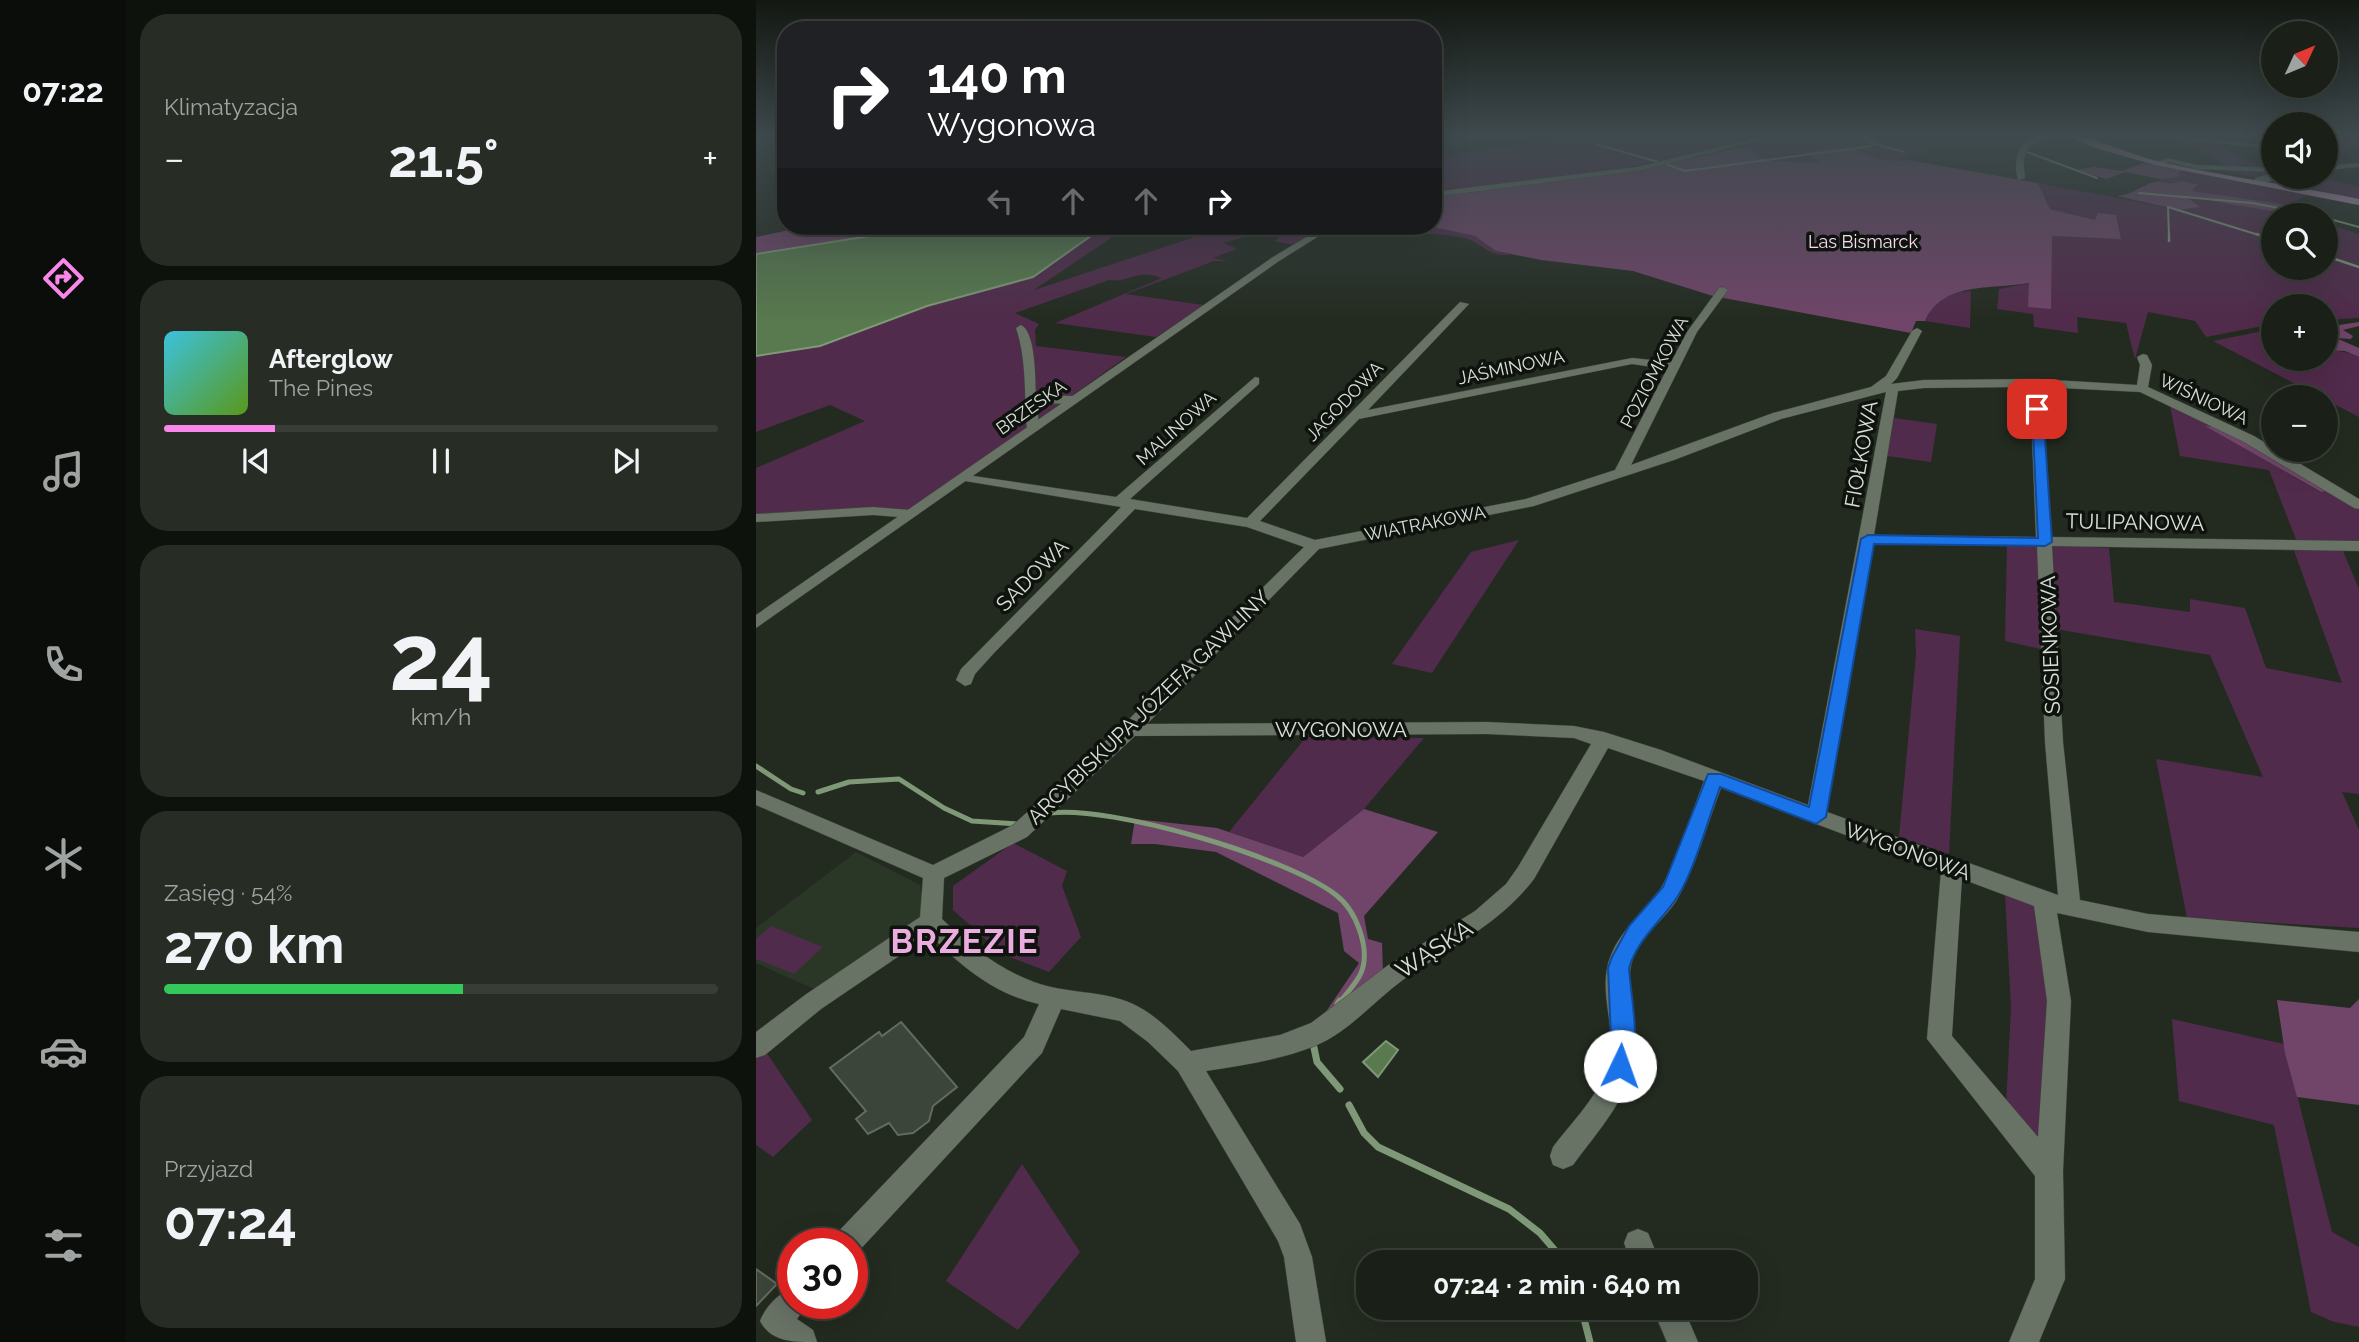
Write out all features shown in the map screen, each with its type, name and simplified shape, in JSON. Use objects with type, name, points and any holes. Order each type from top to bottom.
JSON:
[{"type":"main road","points":[[2333,197],[2359,202]]},
{"type":"street","name":"BRZESKA","points":[[756,623],[1276,259],[1316,235]]},
{"type":"street","name":"POZIOMKOWA","points":[[1620,473],[1692,332],[1723,290]]},
{"type":"street","name":"JAGODOWA","points":[[1250,523],[1464,304]]},
{"type":"street","points":[[1021,328],[1026,342],[1033,429]]},
{"type":"street","points":[[1896,383],[1917,331]]},
{"type":"street","points":[[2142,389],[2147,365],[2143,357]]},
{"type":"street","name":"JAŚMINOWA","points":[[1355,416],[1632,361],[1674,366]]},
{"type":"street","name":"MALINOWA","points":[[1127,502],[1255,381]]},
{"type":"street","name":"WIATRAKOWA","points":[[1314,545],[1529,503],[1777,416],[1896,383],[2036,383],[2142,389]]},
{"type":"street","name":"FIOŁKOWA","points":[[1816,817],[1896,383]]},
{"type":"street","name":"SOSIENKOWA","points":[[2036,383],[2054,742],[2070,907]]},
{"type":"street","name":"WIŚNIOWA","points":[[2142,389],[2249,439],[2359,505]]},
{"type":"street","points":[[1029,399],[1074,400]]},
{"type":"street","points":[[964,477],[1250,523],[1314,545]]},
{"type":"street","name":"SADOWA","points":[[965,680],[967,673],[988,649],[1127,502]]},
{"type":"street","points":[[756,519],[873,511],[911,514]]},
{"type":"street","name":"TULIPANOWA","points":[[1868,539],[2359,546]]},
{"type":"street","name":"ARCYBISKUPA JÓZEFA GAWLINY","points":[[934,874],[1020,831],[1130,730],[1314,545]]},
{"type":"street","name":"WYGONOWA","points":[[1130,730],[1535,729],[1604,738],[2044,901],[2148,922],[2359,942]]},
{"type":"street","name":"WĄSKA","points":[[1187,1063],[1307,1038],[1330,1025],[1393,975],[1505,901],[1557,824],[1604,738]]},
{"type":"street","points":[[1563,1156],[1617,1075],[1623,1052],[1619,979],[1622,957],[1636,932],[1671,891],[1714,778]]},
{"type":"street","points":[[756,797],[934,874],[931,922],[972,962],[997,977],[1034,993],[1126,1012],[1157,1034],[1187,1063],[1290,1234],[1298,1257],[1311,1342]]},
{"type":"street","points":[[1952,868],[1939,1040],[2049,1171]]},
{"type":"street","points":[[2024,1342],[2050,1279],[2049,1171],[2059,1001],[2044,901]]},
{"type":"street","points":[[756,1047],[813,1002],[931,922]]},
{"type":"street","points":[[861,1228],[1033,1045],[1054,997]]},
{"type":"street","points":[[777,1319],[775,1321],[802,1341]]},
{"type":"street","points":[[1673,1320],[1683,1342]]},
{"type":"shaded area","points":[[2044,197],[2109,197],[2179,210],[2199,207],[2184,197],[2261,208],[2261,280],[2338,280],[2338,228],[2359,234],[2359,318],[2338,319],[2338,294],[2261,294],[2261,326],[2206,337],[2195,321],[2148,312],[2135,359],[2126,323],[2077,317],[2078,333],[2034,327],[2033,314],[1997,309],[1999,289],[2030,283],[2052,236],[2121,238],[2095,220],[2050,209]]},
{"type":"shaded area","points":[[2230,197],[2304,197],[2292,203],[2274,203]]},
{"type":"shaded area","points":[[1442,229],[1476,236],[1496,251],[1511,254],[1498,254],[1459,237],[1442,234]]},
{"type":"shaded area","points":[[876,235],[1092,235],[1033,277],[927,306],[820,346],[756,356],[756,254]]},
{"type":"shaded area","points":[[1092,235],[1115,235],[1034,290],[1201,235],[1250,235],[1224,243],[1237,249],[1213,258],[1228,261],[1214,261],[1126,294],[1204,305],[1156,337],[1055,323],[1162,278],[1153,275],[1109,280],[1015,313],[1039,324],[1035,330],[1036,346],[1126,357],[913,509],[756,515],[756,468],[865,421],[830,405],[756,432],[756,356],[820,346],[927,306],[1033,277]]},
{"type":"shaded area","points":[[1272,235],[1311,235],[1294,245],[1274,241],[1280,237]]},
{"type":"shaded area","points":[[1971,291],[1970,328],[1925,321],[1943,298]]},
{"type":"shaded area","points":[[2261,331],[2261,366],[2213,341]]},
{"type":"shaded area","points":[[2338,351],[2359,357],[2359,417],[2338,406],[2338,385],[2298,385],[2271,371],[2338,371]]},
{"type":"shaded area","points":[[2169,401],[2223,428],[2207,427],[2261,458],[2261,462],[2268,462],[2320,492],[2330,490],[2359,507],[2359,545],[2297,542],[2269,470],[2180,456]]},
{"type":"shaded area","points":[[1894,418],[1937,424],[1931,462],[1887,456]]},
{"type":"shaded area","points":[[1519,540],[1432,673],[1392,664],[1471,552]]},
{"type":"shaded area","points":[[2007,544],[2041,546],[2045,650],[2005,641]]},
{"type":"shaded area","points":[[2051,545],[2109,548],[2114,602],[2190,612],[2190,599],[2245,608],[2266,668],[2342,683],[2293,548],[2343,551],[2359,589],[2359,794],[2342,792],[2359,830],[2359,928],[2187,918],[2156,759],[2263,777],[2210,655],[2055,629]]},
{"type":"shaded area","points":[[1915,629],[1960,636],[1949,854],[1899,837],[1916,655]]},
{"type":"shaded area","points":[[1306,737],[1424,738],[1364,809],[1303,857],[1229,832]]},
{"type":"shaded area","points":[[1013,843],[1067,871],[1062,886],[1081,937],[1049,972],[1002,954],[953,910],[953,886]]},
{"type":"shaded area","points":[[856,852],[920,885],[925,918],[814,989],[756,963],[756,928]]},
{"type":"shaded area","points":[[2005,894],[2037,905],[2049,986],[2042,1131],[2032,1139],[2006,1105],[2011,1008]]},
{"type":"shaded area","points":[[771,926],[823,947],[794,974],[756,959],[756,939]]},
{"type":"shaded area","points":[[2172,1019],[2284,1044],[2332,1232],[2359,1247],[2359,1327],[2334,1322],[2311,1312],[2274,1125],[2179,1101]]},
{"type":"shaded area","points":[[1386,1041],[1398,1050],[1378,1077],[1363,1062]]},
{"type":"shaded area","points":[[764,1049],[812,1120],[773,1157],[756,1145],[756,1055]]},
{"type":"shaded area","points":[[1022,1164],[1080,1252],[1018,1330],[946,1281]]},
{"type":"green space","name":"Las Bismarck","points":[[1442,197],[2044,197],[2050,209],[2095,220],[2098,213],[2116,215],[2121,239],[2052,236],[2051,309],[2028,307],[2029,283],[1969,290],[1943,299],[1925,321],[1916,321],[1911,333],[1713,296],[1633,271],[1541,260],[1496,251],[1475,236],[1442,229]]},
{"type":"green space","points":[[2120,197],[2231,197],[2274,203],[2261,203],[2261,209],[2186,197],[2200,207],[2179,210]]},
{"type":"green space","points":[[777,233],[777,235],[874,235],[756,253],[756,237]]},
{"type":"green space","points":[[2359,322],[2359,326],[2343,330],[2353,336],[2351,339],[2338,338],[2338,325]]},
{"type":"green space","points":[[2338,339],[2359,348],[2359,357],[2338,351]]},
{"type":"green space","points":[[2205,426],[2223,428],[2261,450],[2261,458]]},
{"type":"green space","points":[[2268,462],[2282,462],[2330,490],[2321,492]]},
{"type":"green space","points":[[1364,809],[1438,832],[1364,916],[1368,939],[1382,943],[1383,975],[1319,1022],[1359,963],[1344,951],[1338,913],[1216,852],[1155,844],[1131,844],[1135,819],[1217,828],[1303,857]]},
{"type":"green space","points":[[2359,999],[2359,1105],[2297,1097],[2285,1053],[2277,1000],[2350,1008]]},
{"type":"building","points":[[901,1022],[957,1087],[933,1106],[929,1121],[913,1133],[898,1135],[889,1123],[868,1134],[856,1119],[866,1111],[830,1068],[879,1032],[882,1036]]},
{"type":"building","points":[[756,1269],[777,1284],[756,1306]]},
{"type":"waterway","points":[[2180,197],[2261,205]]},
{"type":"waterway","points":[[2169,236],[2168,207],[2261,236]]},
{"type":"waterway","points":[[2338,221],[2359,227]]},
{"type":"waterway","points":[[2256,234],[2261,235]]},
{"type":"waterway","points":[[2169,236],[2169,241]]},
{"type":"waterway","points":[[2338,260],[2359,267]]},
{"type":"waterway","points":[[756,766],[791,789],[803,793]]},
{"type":"waterway","points":[[818,792],[849,782],[899,779],[944,808],[972,821],[1019,824]]},
{"type":"waterway","points":[[1050,813],[1114,817],[1198,837],[1279,865],[1336,895],[1355,920],[1364,953],[1361,973],[1339,1003]]},
{"type":"waterway","points":[[1313,1043],[1317,1062],[1340,1089]]},
{"type":"waterway","points":[[1349,1105],[1364,1133],[1378,1147],[1509,1209],[1540,1233],[1555,1250]]},
{"type":"waterway","points":[[1584,1320],[1590,1342]]},
{"type":"district","name":"BRZEZIE","points":[[965,941]]},
{"type":"route","points":[[1620,1066],[1623,1052],[1619,968],[1622,957],[1636,932],[1661,906],[1671,891],[1714,778],[1816,817],[1868,539],[2045,542],[2037,409]]}]
